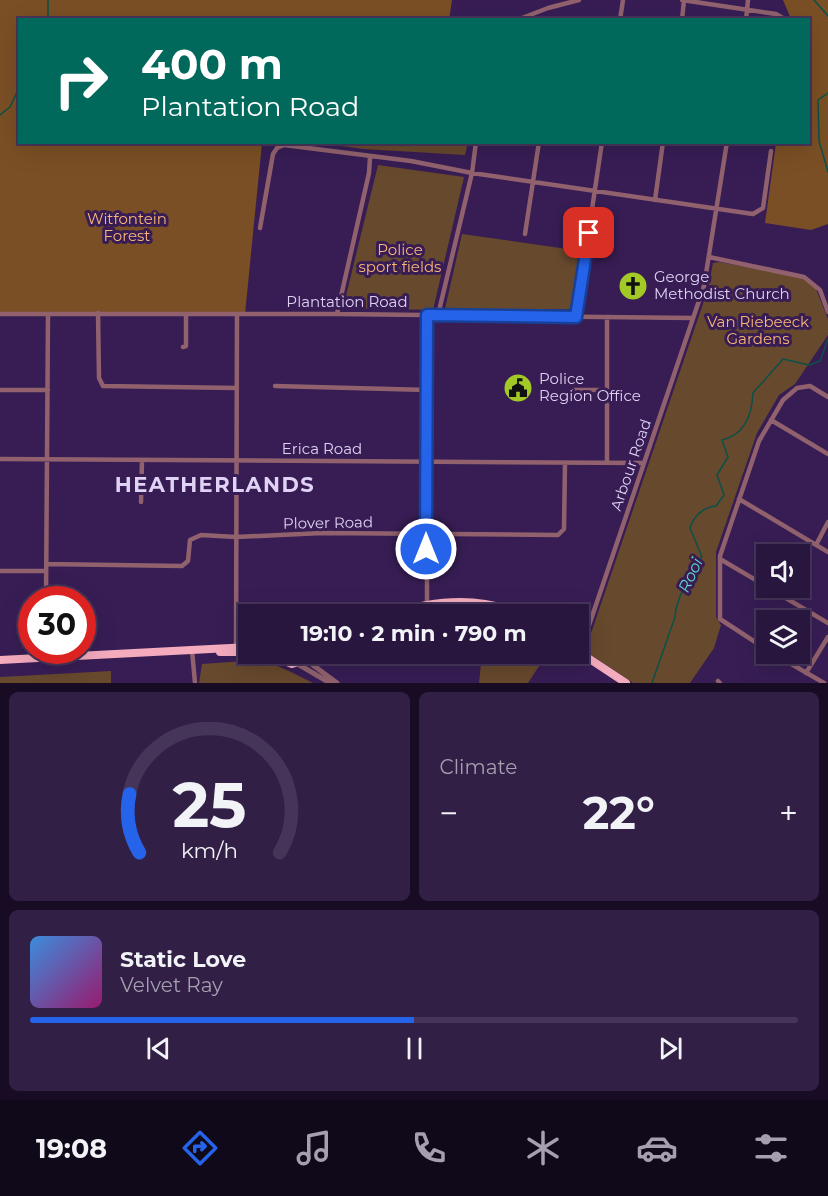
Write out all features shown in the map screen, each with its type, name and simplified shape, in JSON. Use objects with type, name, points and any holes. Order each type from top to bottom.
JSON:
[{"type":"highway","points":[[439,604],[455,600],[490,604]]},
{"type":"highway","points":[[96,653],[192,651],[236,646]]},
{"type":"highway","points":[[0,660],[18,658]]},
{"type":"highway","points":[[589,659],[626,683]]},
{"type":"street","points":[[522,18],[568,1],[579,0]]},
{"type":"street","points":[[620,18],[623,0]]},
{"type":"street","points":[[682,18],[683,0],[776,14],[783,18]]},
{"type":"street","points":[[746,18],[748,0]]},
{"type":"street","points":[[438,315],[472,173],[476,144]]},
{"type":"street","points":[[525,234],[538,144]]},
{"type":"street","points":[[576,317],[602,144]]},
{"type":"street","points":[[655,200],[663,144]]},
{"type":"street","name":"Arbour Road","points":[[589,623],[704,286],[727,144]]},
{"type":"street","points":[[260,228],[273,154],[277,148],[287,146],[411,161],[472,173],[753,214],[761,211],[771,151]]},
{"type":"street","points":[[337,314],[369,173],[370,157]]},
{"type":"street","points":[[709,257],[804,277],[818,287],[828,312]]},
{"type":"street","points":[[98,313],[99,378],[103,386],[237,388]]},
{"type":"street","name":"Plantation Road","points":[[0,314],[337,314],[693,318]]},
{"type":"street","points":[[46,586],[48,314]]},
{"type":"street","points":[[183,347],[186,346],[186,314]]},
{"type":"street","points":[[236,646],[237,314]]},
{"type":"street","points":[[427,315],[427,604]]},
{"type":"street","points":[[607,317],[607,463]]},
{"type":"street","points":[[275,386],[428,390]]},
{"type":"street","points":[[756,642],[720,618],[720,559],[756,447],[787,395],[803,386],[814,388],[828,397]]},
{"type":"street","points":[[0,390],[48,390]]},
{"type":"street","points":[[574,390],[608,390]]},
{"type":"street","points":[[771,420],[828,454]]},
{"type":"street","name":"Erica Road","points":[[0,459],[644,463]]},
{"type":"street","points":[[141,502],[142,460]]},
{"type":"street","name":"Plover Road","points":[[46,564],[179,566],[187,563],[189,543],[194,536],[560,534],[564,526],[565,463]]},
{"type":"street","points":[[739,499],[828,552]]},
{"type":"street","points":[[816,545],[828,522]]},
{"type":"street","points":[[720,559],[756,580]]},
{"type":"street","points":[[0,571],[46,571]]},
{"type":"street","points":[[786,598],[828,623]]},
{"type":"street","points":[[806,673],[828,637]]},
{"type":"street","points":[[192,651],[195,683]]},
{"type":"street","points":[[307,664],[330,683]]},
{"type":"street","points":[[309,664],[336,683]]},
{"type":"street","points":[[791,664],[824,683]]},
{"type":"green space","name":"Witfontein Forest","points":[[0,0],[452,0],[449,18],[18,18],[18,144],[262,144],[245,314],[0,312]]},
{"type":"green space","points":[[783,0],[828,0],[828,224],[811,230],[765,223],[776,144],[810,144],[810,18],[791,18]]},
{"type":"green space","points":[[326,144],[459,144],[467,146],[465,155],[364,149]]},
{"type":"green space","name":"Police sport fields","points":[[378,165],[464,177],[433,310],[343,308]]},
{"type":"green space","name":"Police sport fields","points":[[462,234],[581,251],[572,309],[445,309]]},
{"type":"green space","name":"Van Riebeeck Gardens","points":[[719,262],[802,277],[814,284],[828,319],[828,335],[795,384],[779,395],[757,433],[716,552],[716,617],[721,625],[714,648],[690,683],[633,683],[589,654],[589,639],[708,289],[713,263]]},
{"type":"green space","points":[[238,661],[238,664],[271,664],[313,683],[199,683],[202,664]]},
{"type":"green space","points":[[481,664],[540,664],[528,683],[479,683]]},
{"type":"green space","points":[[111,671],[111,683],[0,683],[0,677]]},
{"type":"waterway","points":[[48,0],[48,18]]},
{"type":"waterway","name":"Rooi","points":[[814,0],[828,16]]},
{"type":"waterway","points":[[0,115],[10,107],[18,90]]},
{"type":"waterway","name":"Rooi","points":[[828,93],[818,100],[819,141],[828,172]]},
{"type":"waterway","name":"Rooi","points":[[652,683],[681,594],[689,576],[702,557],[690,528],[700,513],[716,506],[724,495],[717,475],[728,457],[722,440],[736,434],[741,429],[749,416],[753,393],[783,359],[809,365],[820,361],[828,339]]},
{"type":"place","name":"George Methodist Church","points":[[633,286]]},
{"type":"place","name":"Police Region Office","points":[[518,388]]},
{"type":"district","name":"HEATHERLANDS","points":[[215,485]]},
{"type":"route","points":[[426,549],[427,315],[576,317],[589,233]]}]
